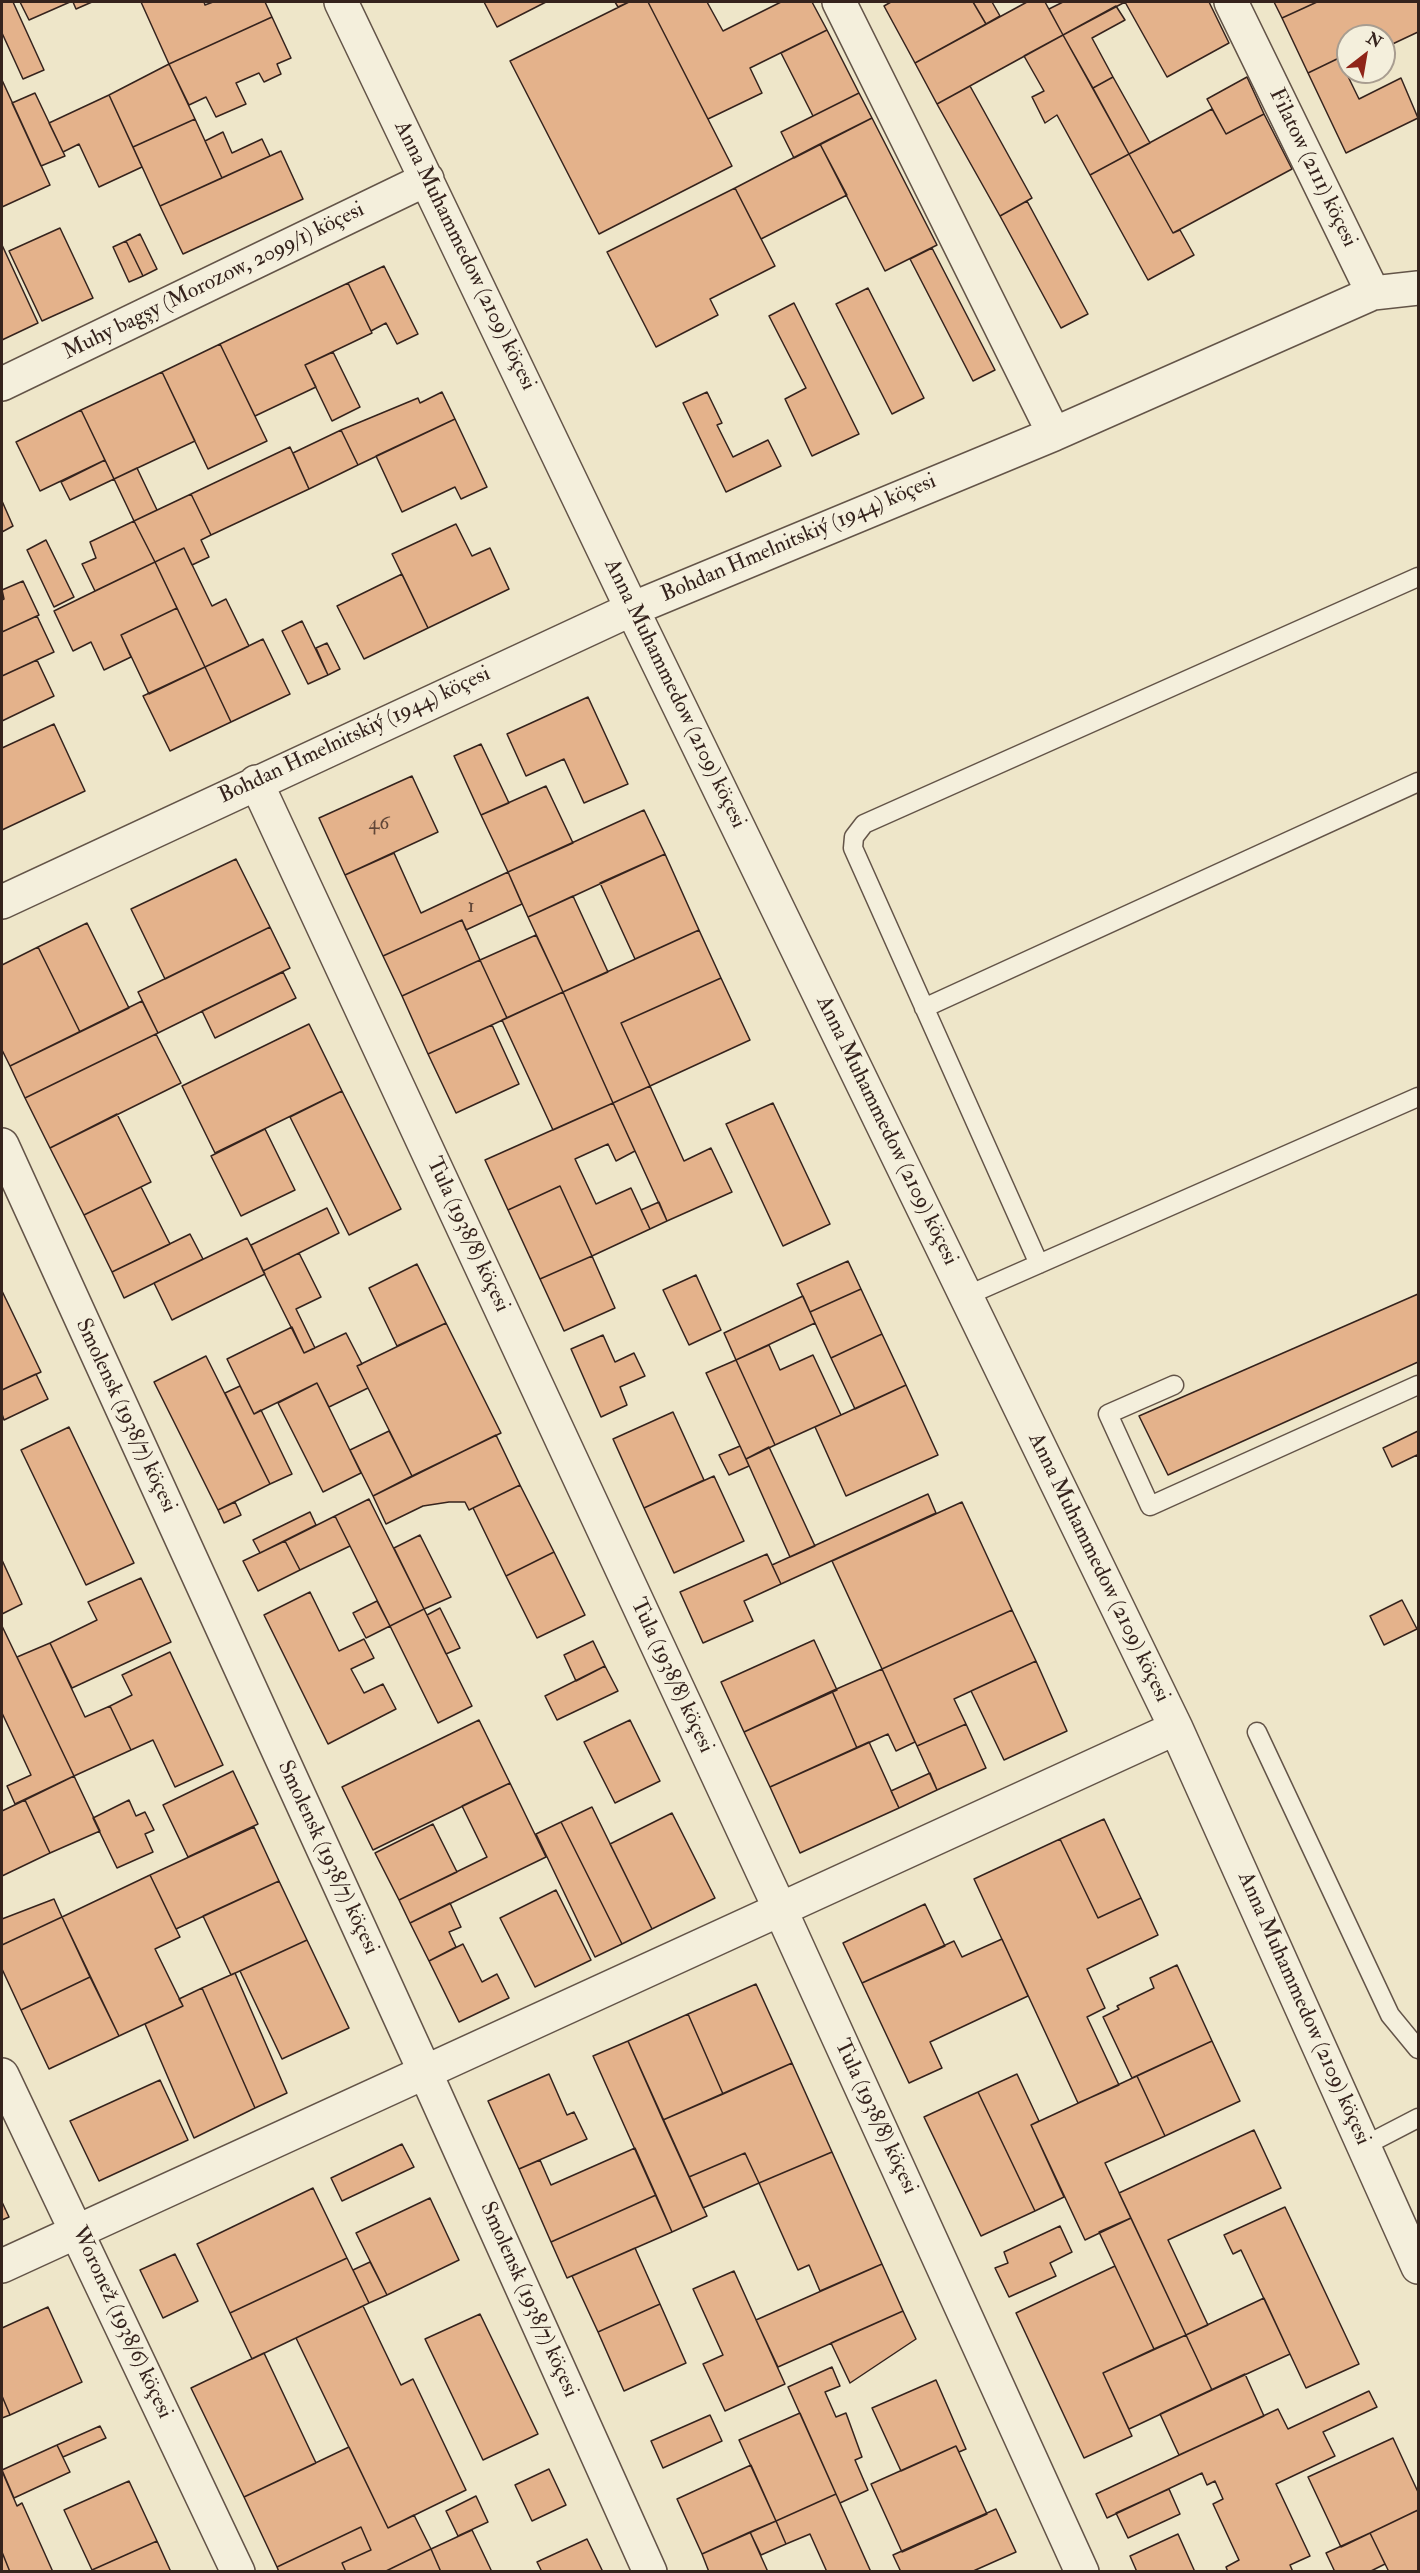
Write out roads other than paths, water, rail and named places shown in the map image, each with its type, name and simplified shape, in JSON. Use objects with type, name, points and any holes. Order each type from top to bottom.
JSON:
[{"type":"street","name":"Anna Muhammedow (2109) köçesi","points":[[341,2],[428,179],[632,609],[1176,1728],[1419,2266]]},
{"type":"street","points":[[839,2],[1054,434]]},
{"type":"street","name":"Filatow (2111) köçesi","points":[[1231,2],[1373,293]]},
{"type":"street","name":"Muhy bagşy (Morozow, 2099/1) köçesi","points":[[2,384],[428,179]]},
{"type":"street","points":[[1373,293],[1419,288]]},
{"type":"street","name":"Bohdan Hmelnitskiý (1944) köçesi","points":[[2,902],[632,609],[1054,434],[1373,293]]},
{"type":"street","name":"Tula (1938/8) köçesi","points":[[256,782],[780,1909],[1082,2571]]},
{"type":"street","name":"Smolensk (1938/7) köçesi","points":[[2,1145],[650,2571]]},
{"type":"street","points":[[2,2266],[1176,1728]]},
{"type":"street","name":"Woronež (1938/6) köçesi","points":[[2,2075],[238,2571]]},
{"type":"lane","points":[[1039,1264],[853,848],[854,837],[864,824],[1419,577]]},
{"type":"lane","points":[[924,1008],[1419,782]]},
{"type":"lane","points":[[966,1296],[1419,1097]]},
{"type":"lane","points":[[1174,1385],[1108,1414],[1150,1506],[1419,1385]]},
{"type":"lane","points":[[1257,1732],[1390,2015],[1419,2049]]},
{"type":"lane","points":[[1364,2146],[1419,2118]]}]
